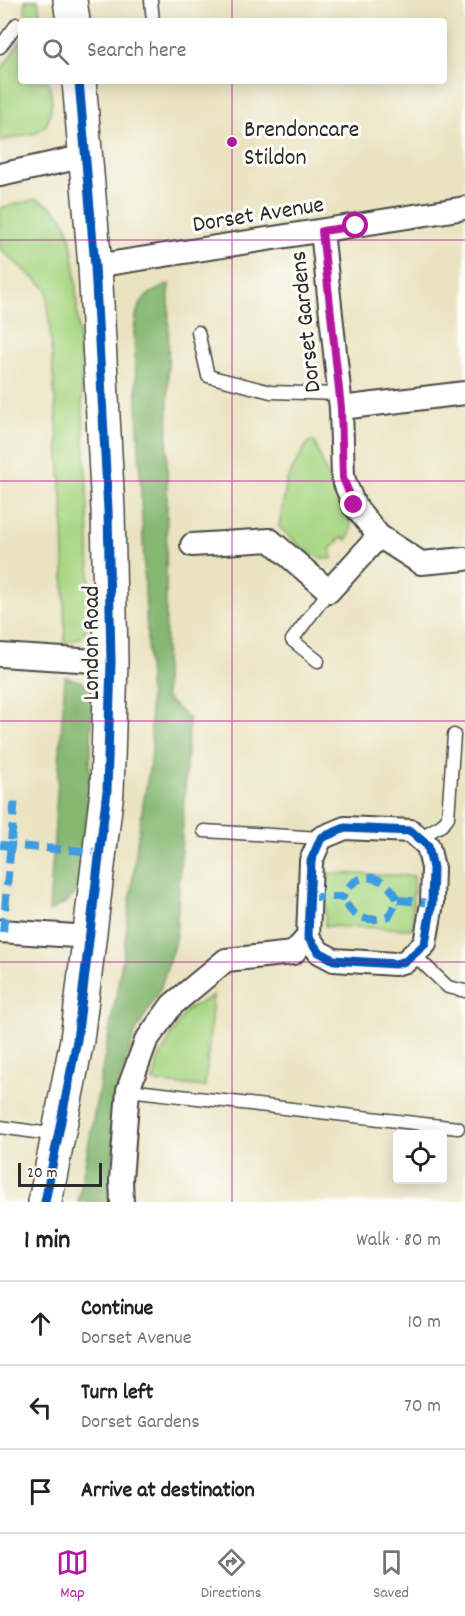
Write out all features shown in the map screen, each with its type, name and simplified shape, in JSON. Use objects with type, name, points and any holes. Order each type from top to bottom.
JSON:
[{"type":"highway","points":[[70,0],[72,18]]},
{"type":"highway","name":"London Road","points":[[45,1202],[77,1040],[90,937],[107,791],[111,662],[108,510],[95,266],[79,84]]},
{"type":"street","points":[[0,175],[86,156]]},
{"type":"street","name":"Dorset Avenue","points":[[95,266],[465,208]]},
{"type":"street","name":"Dorset Gardens","points":[[322,231],[340,401],[343,478],[354,505],[379,536],[421,563],[465,559]]},
{"type":"street","name":"Dorset Gardens","points":[[340,401],[465,393]]},
{"type":"street","points":[[192,545],[270,540],[329,591],[379,536]]},
{"type":"street","points":[[0,654],[111,662]]},
{"type":"street","points":[[345,828],[411,831],[428,846],[433,868],[432,903],[425,944],[414,956],[395,964],[334,960],[319,952],[308,937],[311,861],[321,838],[345,828]]},
{"type":"street","points":[[0,931],[90,937]]},
{"type":"street","points":[[122,1202],[128,1090],[146,1041],[172,1005],[226,960],[293,953],[308,937]]},
{"type":"lane","points":[[151,0],[153,18]]},
{"type":"lane","points":[[0,47],[17,24]]},
{"type":"lane","points":[[198,332],[208,376],[271,392],[340,401]]},
{"type":"lane","points":[[318,660],[292,640],[329,591]]},
{"type":"lane","points":[[420,838],[442,825],[448,817],[454,735]]},
{"type":"lane","points":[[204,831],[321,838]]},
{"type":"lane","points":[[414,956],[431,974],[448,987],[465,991]]},
{"type":"lane","points":[[128,1090],[458,1128]]},
{"type":"lane","points":[[0,1127],[58,1135]]},
{"type":"green space","points":[[25,0],[38,0],[41,18],[26,18]]},
{"type":"green space","points":[[18,45],[18,84],[49,84],[52,103],[47,124],[35,133],[0,141],[0,72]]},
{"type":"green space","points":[[36,199],[57,211],[63,219],[70,236],[75,270],[88,512],[91,619],[82,637],[65,643],[63,510],[47,289],[0,249],[0,208]]},
{"type":"green space","points":[[169,284],[165,697],[189,719],[176,938],[161,987],[135,1033],[119,1083],[109,1202],[78,1202],[123,957],[138,836],[152,751],[134,332],[137,313],[142,301],[152,292]]},
{"type":"green space","points":[[314,441],[335,496],[350,518],[351,532],[347,540],[342,537],[330,549],[333,558],[326,559],[312,554],[279,527],[287,480],[308,442]]},
{"type":"green space","points":[[65,677],[83,682],[93,694],[89,791],[78,891],[67,902],[49,912]]},
{"type":"green space","points":[[327,873],[414,876],[412,929],[325,926]]},
{"type":"green space","points":[[213,996],[205,1087],[153,1082],[159,1058],[186,1010]]},
{"type":"marked path","points":[[3,932],[15,797]]},
{"type":"marked path","points":[[0,845],[100,852]]},
{"type":"marked path","points":[[308,897],[343,897],[355,881],[370,878],[386,884],[398,900],[389,916],[367,919],[356,915],[343,897]]},
{"type":"marked path","points":[[398,900],[432,903]]},
{"type":"cycle path","points":[[45,1202],[77,1040],[107,791],[111,662],[108,510],[95,266],[79,84]]},
{"type":"cycle path","points":[[345,828],[411,831],[428,846],[433,868],[432,903],[425,944],[406,961],[395,964],[334,960],[319,952],[308,937],[311,861],[321,838],[345,828]]},
{"type":"place","name":"Brendoncare Stildon","points":[[232,142]]},
{"type":"route","points":[[354,505],[343,478],[341,408],[322,231],[356,226]]}]
